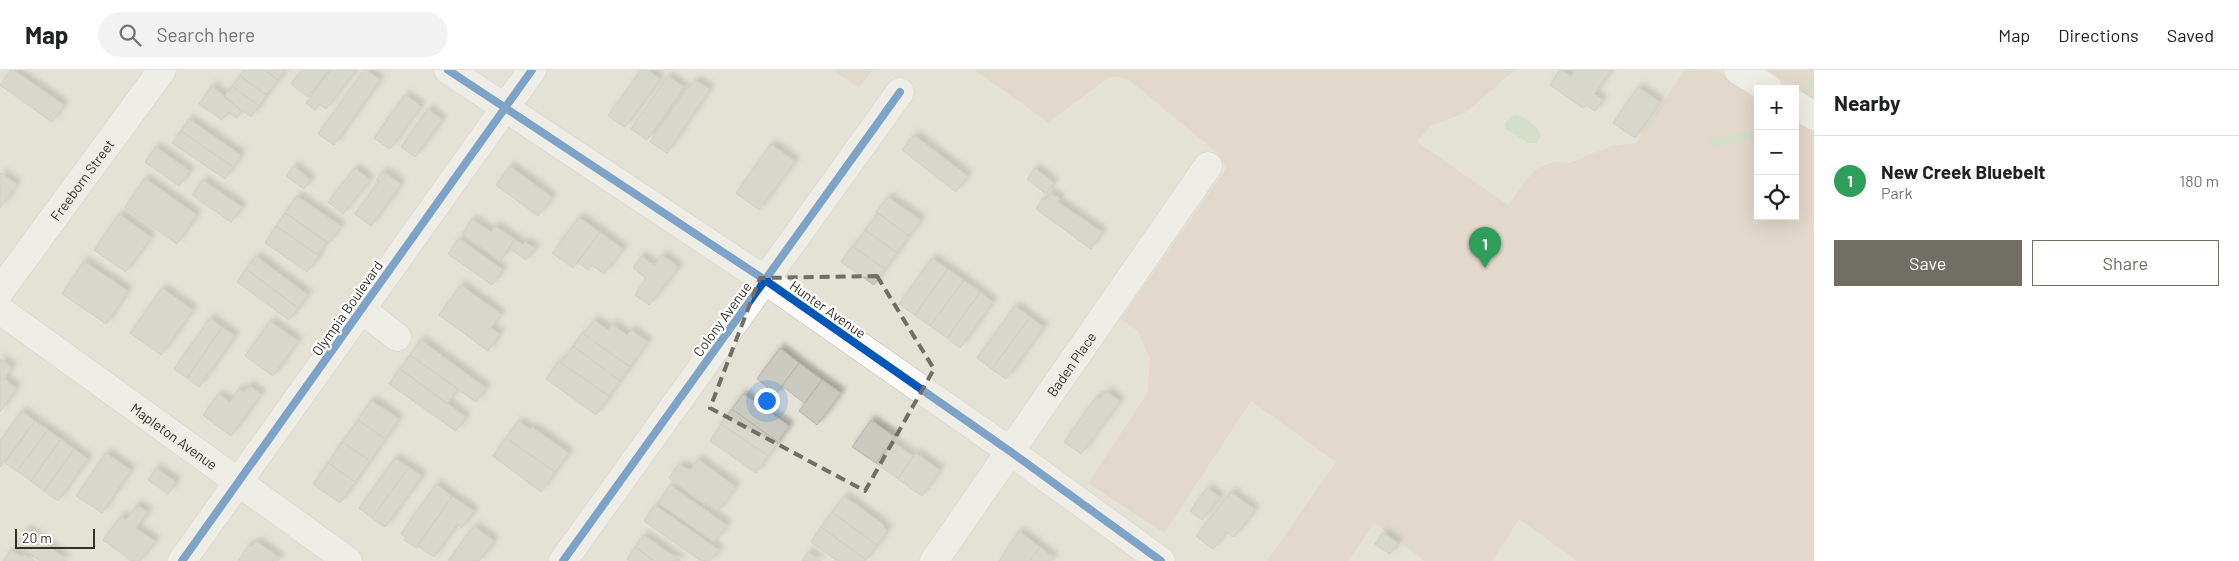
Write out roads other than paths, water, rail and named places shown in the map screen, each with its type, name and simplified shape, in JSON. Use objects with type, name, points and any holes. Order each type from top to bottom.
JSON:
[{"type":"street","name":"Freeborn Street","points":[[0,291],[162,70]]},
{"type":"street","name":"Hunter Avenue","points":[[448,70],[765,280],[1011,452],[1161,561]]},
{"type":"street","name":"Olympia Boulevard","points":[[182,561],[532,70]]},
{"type":"street","points":[[1738,70],[1762,85]]},
{"type":"street","name":"Colony Avenue","points":[[563,561],[900,92]]},
{"type":"street","points":[[1799,107],[1814,116]]},
{"type":"street","name":"Baden Place","points":[[934,561],[1208,166]]},
{"type":"street","name":"Mapleton Avenue","points":[[0,310],[348,561]]},
{"type":"street","points":[[361,310],[397,337]]},
{"type":"waterway","points":[[1807,86],[1814,79]]},
{"type":"waterway","points":[[1712,143],[1750,136],[1754,133]]},
{"type":"place","name":"New Creek Bluebelt","points":[[1485,268]]}]
